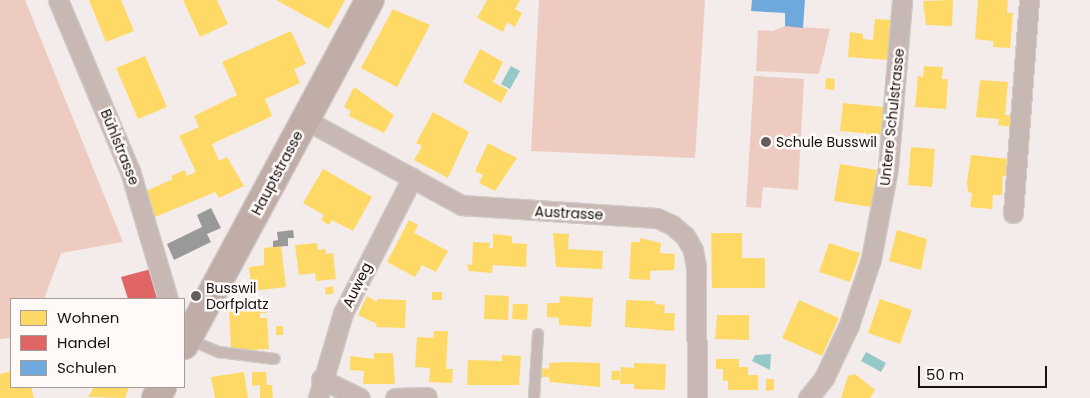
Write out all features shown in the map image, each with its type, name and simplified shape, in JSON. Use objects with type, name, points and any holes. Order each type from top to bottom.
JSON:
[{"type":"street","name":"Bühlstrasse","points":[[58,0],[130,171],[168,298]]},
{"type":"street","name":"Hauptstrasse","points":[[185,342],[370,0]]},
{"type":"street","name":"Untere Schulstrasse","points":[[808,398],[824,378],[849,325],[871,259],[888,168],[902,0]]},
{"type":"street","points":[[1013,214],[1029,0]]},
{"type":"street","name":"Austrasse","points":[[306,120],[451,201],[473,207],[656,218],[672,225],[685,236],[693,250],[696,267],[697,398]]},
{"type":"street","name":"Auweg","points":[[318,398],[321,379],[346,306],[412,178]]},
{"type":"street","points":[[321,379],[360,398]]},
{"type":"street","points":[[395,398],[428,397]]},
{"type":"lane","points":[[534,398],[538,334]]},
{"type":"lane","points":[[185,342],[219,352],[275,359]]},
{"type":"shaded area","points":[[0,0],[25,0],[123,242],[61,253],[44,298],[10,298],[10,338],[0,339]]},
{"type":"shaded area","points":[[539,0],[705,0],[695,158],[531,151]]},
{"type":"shaded area","points":[[785,26],[830,29],[819,74],[756,71],[758,30],[773,31]]},
{"type":"shaded area","points":[[754,76],[804,79],[798,190],[763,187],[761,208],[746,207]]},
{"type":"water","points":[[511,66],[520,71],[510,89],[501,84]]},
{"type":"water","points":[[866,352],[886,363],[881,372],[861,361]]},
{"type":"water","points":[[771,354],[770,370],[752,361],[755,355]]},
{"type":"building: Wohnen","points":[[89,0],[121,0],[134,31],[106,42]]},
{"type":"building: Wohnen","points":[[183,0],[217,0],[228,24],[200,37]]},
{"type":"building: Wohnen","points":[[276,0],[345,0],[329,29]]},
{"type":"building: Wohnen","points":[[487,0],[520,0],[515,9],[522,13],[515,27],[507,22],[503,32],[477,18]]},
{"type":"building: Wohnen","points":[[953,0],[952,26],[926,25],[923,1]]},
{"type":"building: Wohnen","points":[[978,0],[1008,0],[1007,13],[1013,13],[1010,48],[993,47],[993,41],[975,39]]},
{"type":"building: Wohnen","points":[[393,9],[430,25],[397,87],[361,68]]},
{"type":"building: Wohnen","points":[[875,19],[891,20],[888,60],[848,57],[850,32],[863,34],[863,39],[873,40]]},
{"type":"building: Wohnen","points":[[291,31],[306,64],[294,69],[300,83],[265,99],[272,116],[212,144],[219,161],[227,157],[244,186],[219,198],[215,192],[155,217],[144,192],[173,179],[171,176],[185,170],[187,176],[196,172],[179,136],[199,127],[194,116],[237,95],[222,62]]},
{"type":"building: Wohnen","points":[[480,49],[503,62],[493,82],[508,90],[501,103],[463,82]]},
{"type":"building: Wohnen","points":[[145,56],[167,107],[138,119],[116,68]]},
{"type":"building: Wohnen","points":[[924,66],[943,67],[942,79],[948,79],[946,109],[915,107],[918,76],[923,77]]},
{"type":"building: Wohnen","points":[[826,78],[835,79],[834,90],[825,89]]},
{"type":"building: Wohnen","points":[[980,80],[1008,82],[1005,115],[1015,116],[1014,127],[998,125],[999,119],[976,117]]},
{"type":"building: Wohnen","points":[[354,87],[394,115],[384,133],[349,116],[351,111],[344,107]]},
{"type":"building: Wohnen","points":[[843,103],[884,107],[882,135],[840,131]]},
{"type":"building: Wohnen","points":[[433,112],[469,132],[448,178],[414,160],[422,146],[416,143]]},
{"type":"building: Wohnen","points":[[488,143],[517,158],[495,191],[479,183],[483,175],[475,171]]},
{"type":"building: Wohnen","points":[[911,147],[935,149],[932,187],[908,185]]},
{"type":"building: Wohnen","points":[[971,155],[1010,159],[1008,176],[1003,176],[1002,195],[993,195],[992,209],[970,207],[972,193],[968,192],[967,182]]},
{"type":"building: Wohnen","points":[[840,164],[877,170],[871,207],[834,201]]},
{"type":"building: Wohnen","points":[[323,169],[372,197],[353,231],[332,220],[329,225],[321,220],[324,215],[303,203]]},
{"type":"building: Wohnen","points":[[409,220],[418,225],[414,233],[448,251],[436,272],[422,265],[415,277],[387,262]]},
{"type":"building: Wohnen","points":[[897,230],[927,239],[921,270],[889,261]]},
{"type":"building: Wohnen","points":[[553,233],[569,234],[568,249],[603,251],[602,269],[556,267]]},
{"type":"building: Wohnen","points":[[711,233],[742,233],[742,258],[765,258],[765,288],[712,288]]},
{"type":"building: Wohnen","points":[[493,234],[512,236],[512,243],[527,244],[526,267],[493,265],[492,273],[469,271],[467,264],[472,265],[473,242],[490,243],[489,248],[493,248]]},
{"type":"building: Wohnen","points":[[640,238],[661,243],[660,253],[675,254],[674,270],[650,271],[650,280],[629,279],[631,242],[640,242]]},
{"type":"building: Wohnen","points":[[317,243],[318,250],[325,249],[326,254],[333,253],[336,279],[316,281],[315,273],[299,275],[295,245]]},
{"type":"building: Wohnen","points":[[829,243],[860,253],[850,282],[819,272]]},
{"type":"building: Wohnen","points":[[281,246],[286,287],[252,291],[249,267],[264,265],[264,248]]},
{"type":"building: Wohnen","points":[[333,286],[334,293],[326,295],[325,288]]},
{"type":"building: Wohnen","points":[[432,292],[442,292],[442,300],[432,300]]},
{"type":"building: Wohnen","points":[[485,295],[509,296],[508,320],[484,319]]},
{"type":"building: Wohnen","points":[[367,296],[377,302],[377,299],[406,300],[405,328],[376,327],[377,324],[358,315]]},
{"type":"building: Wohnen","points":[[560,296],[593,298],[591,327],[559,325],[559,318],[547,317],[547,303],[559,303]]},
{"type":"building: Wohnen","points":[[880,299],[912,310],[900,344],[868,333]]},
{"type":"building: Wohnen","points":[[267,300],[267,313],[260,313],[260,318],[267,318],[269,349],[231,351],[229,306]]},
{"type":"building: Wohnen","points":[[626,300],[656,301],[655,304],[665,305],[664,313],[675,313],[674,331],[625,327]]},
{"type":"building: Wohnen","points":[[799,300],[839,318],[822,356],[782,338]]},
{"type":"building: Wohnen","points":[[513,304],[528,304],[527,320],[512,319]]},
{"type":"building: Wohnen","points":[[717,315],[749,315],[749,340],[715,339]]},
{"type":"building: Wohnen","points":[[276,326],[283,326],[283,335],[276,335]]},
{"type":"building: Wohnen","points":[[434,331],[448,331],[446,369],[453,369],[452,383],[429,382],[430,368],[415,367],[417,337],[433,338]]},
{"type":"building: Wohnen","points":[[374,353],[393,353],[395,384],[363,384],[364,371],[350,370],[350,356],[374,359]]},
{"type":"building: Wohnen","points":[[502,355],[521,356],[519,385],[467,385],[468,360],[502,361]]},
{"type":"building: Wohnen","points":[[716,359],[739,359],[739,367],[748,367],[748,375],[758,375],[758,390],[728,390],[728,381],[723,381],[723,369],[716,369]]},
{"type":"building: Wohnen","points":[[549,363],[600,363],[600,387],[550,382],[548,373],[548,377],[540,377],[541,368],[549,369]]},
{"type":"building: Wohnen","points":[[634,363],[666,364],[665,390],[634,389],[634,384],[620,384],[621,367],[634,368]]},
{"type":"building: Wohnen","points":[[10,371],[10,388],[31,388],[34,398],[0,398],[0,374]]},
{"type":"building: Wohnen","points":[[612,371],[620,371],[620,380],[611,380]]},
{"type":"building: Wohnen","points":[[244,372],[248,398],[215,398],[211,377]]},
{"type":"building: Wohnen","points":[[252,372],[266,372],[267,385],[272,385],[273,398],[260,398],[260,385],[252,386]]},
{"type":"building: Wohnen","points":[[855,374],[875,390],[870,398],[841,398],[848,376]]},
{"type":"building: Wohnen","points":[[766,379],[774,379],[774,390],[766,391]]},
{"type":"building: Wohnen","points":[[93,388],[129,388],[125,398],[88,397]]},
{"type":"building: Handel","points":[[151,269],[159,298],[128,298],[121,277]]},
{"type":"building: Schulen","points":[[752,0],[805,0],[803,28],[785,26],[785,13],[751,11]]},
{"type":"building: Industrie","points":[[211,208],[221,228],[207,234],[211,242],[174,260],[167,244],[202,227],[197,215]]},
{"type":"building: Industrie","points":[[293,230],[294,238],[288,238],[288,246],[273,247],[273,241],[278,240],[277,232]]},
{"type":"place","name":"Schule Busswil","points":[[766,142]]},
{"type":"place","name":"Busswil Dorfplatz","points":[[196,296]]}]
